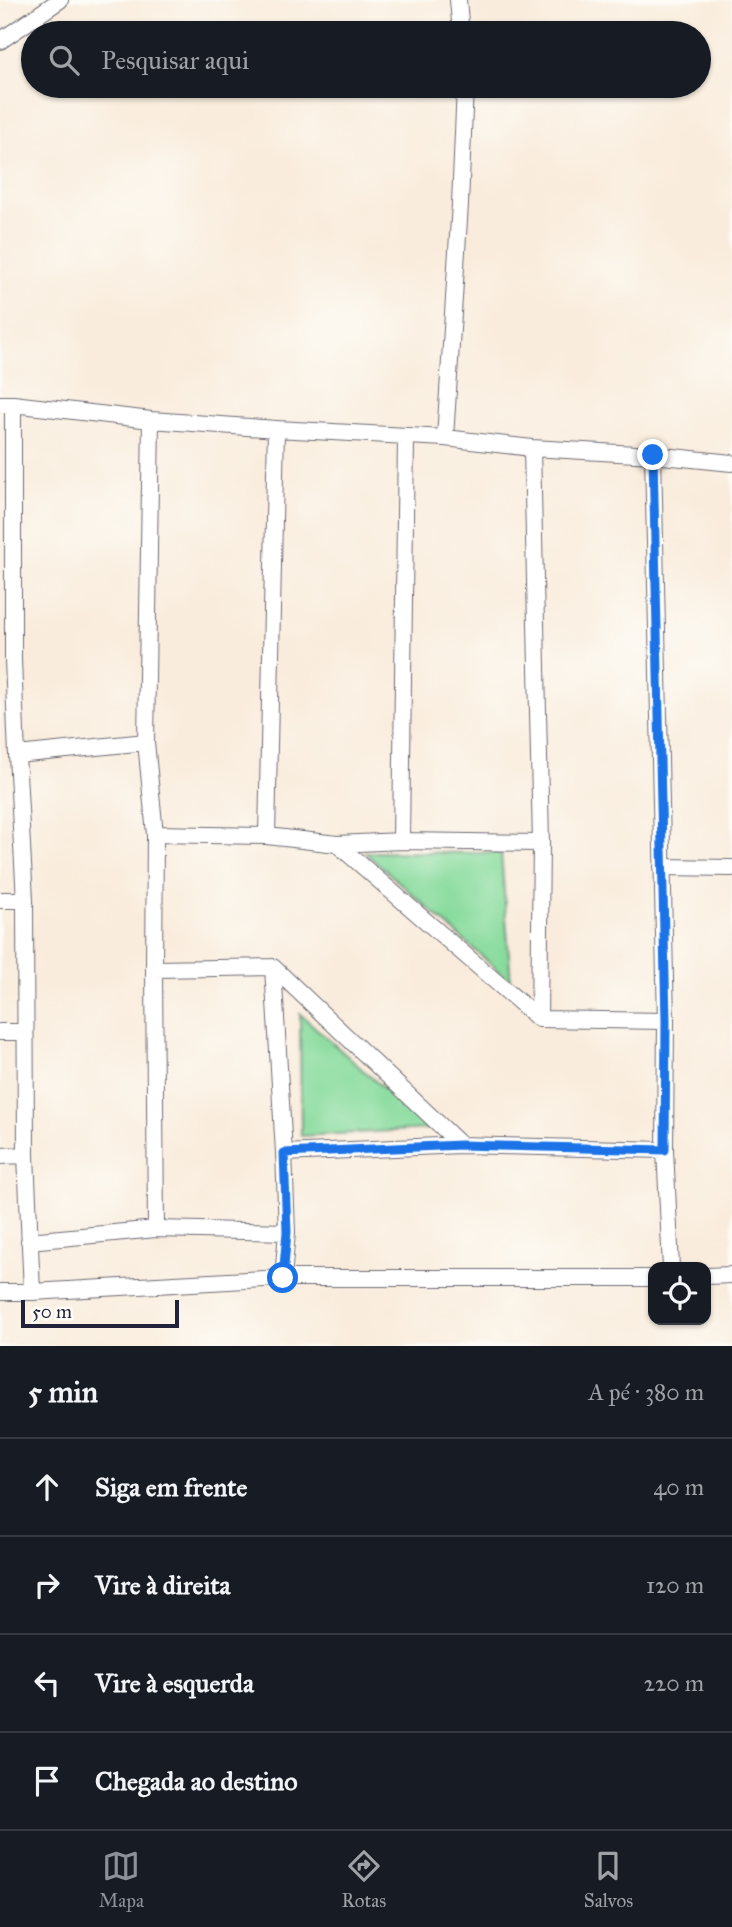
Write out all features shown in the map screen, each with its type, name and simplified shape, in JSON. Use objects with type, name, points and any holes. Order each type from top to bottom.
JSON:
[{"type":"street","points":[[29,21],[60,0]]},
{"type":"street","points":[[457,0],[460,21]]},
{"type":"street","points":[[0,41],[21,27]]},
{"type":"street","points":[[445,438],[464,98]]},
{"type":"street","points":[[32,1292],[26,1155],[26,900],[17,755],[7,660],[7,404],[151,419],[445,438],[532,448],[732,463]]},
{"type":"street","points":[[151,419],[146,742],[155,834],[156,1229]]},
{"type":"street","points":[[267,835],[276,429]]},
{"type":"street","points":[[401,841],[406,437]]},
{"type":"street","points":[[532,448],[541,843],[540,1019]]},
{"type":"street","points":[[653,455],[666,1021],[665,1150],[671,1262]]},
{"type":"street","points":[[17,755],[146,742]]},
{"type":"street","points":[[155,834],[267,835],[337,844],[401,841],[541,843]]},
{"type":"street","points":[[337,844],[540,1019],[666,1021]]},
{"type":"street","points":[[662,867],[732,868]]},
{"type":"street","points":[[0,900],[26,900]]},
{"type":"street","points":[[154,969],[273,967],[461,1145]]},
{"type":"street","points":[[273,967],[287,1232],[283,1278]]},
{"type":"street","points":[[0,1032],[25,1032]]},
{"type":"street","points":[[284,1153],[461,1145],[665,1150]]},
{"type":"street","points":[[0,1156],[26,1155]]},
{"type":"street","points":[[29,1241],[156,1229],[287,1232]]},
{"type":"street","points":[[711,1276],[732,1275]]},
{"type":"street","points":[[0,1292],[283,1278],[648,1278]]},
{"type":"green space","points":[[365,852],[501,853],[511,982]]},
{"type":"green space","points":[[300,1014],[429,1129],[301,1136]]},
{"type":"route","points":[[283,1278],[287,1232],[284,1153],[461,1145],[665,1150],[666,1021],[653,455]]}]
